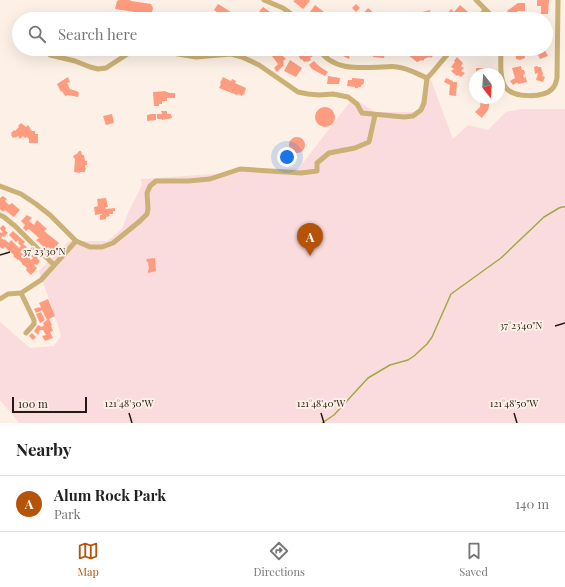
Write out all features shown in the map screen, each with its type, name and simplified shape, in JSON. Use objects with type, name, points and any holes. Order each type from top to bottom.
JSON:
[{"type":"street","points":[[264,0],[288,12]]},
{"type":"street","points":[[476,0],[485,10]]},
{"type":"street","points":[[501,56],[503,84],[507,90],[521,95],[542,94],[552,89],[556,84],[557,78],[558,0]]},
{"type":"street","points":[[54,56],[75,61],[90,68],[98,69],[106,68],[124,56]]},
{"type":"street","points":[[190,56],[208,56]]},
{"type":"street","points":[[238,56],[259,65],[298,92],[319,95],[333,94],[348,97],[357,104],[362,113],[404,117],[413,116],[421,110],[424,103],[426,78],[446,56]]},
{"type":"street","points":[[324,56],[332,62],[356,68],[396,66],[412,71],[426,78]]},
{"type":"street","points":[[0,186],[20,194],[36,204],[50,215],[76,241],[90,247],[102,247],[113,243],[147,214],[147,193],[150,186],[156,181],[210,180],[240,169],[301,173],[317,171],[317,163],[329,153],[355,148],[368,142],[375,114]]},
{"type":"street","points":[[0,215],[15,226],[54,265]]},
{"type":"street","points":[[0,299],[8,294],[22,293],[41,280],[76,241]]},
{"type":"street","points":[[22,293],[34,320],[34,324],[26,333]]},
{"type":"shaded area","points":[[428,72],[453,139],[468,125],[488,130],[506,112],[521,109],[565,109],[565,423],[19,423],[0,400],[0,322],[30,348],[54,346],[61,336],[39,271],[69,241],[107,241],[122,229],[142,185],[141,179],[299,168],[353,98],[375,112],[413,112],[419,109]]},
{"type":"building","points":[[130,0],[151,4],[153,8],[152,12],[135,12],[115,9],[117,1]]},
{"type":"building","points":[[537,0],[549,0],[548,12],[541,12],[541,6],[537,6]]},
{"type":"building","points":[[293,1],[310,1],[303,9]]},
{"type":"building","points":[[518,3],[525,3],[525,11],[507,11]]},
{"type":"building","points":[[218,4],[231,12],[217,12],[214,10]]},
{"type":"building","points":[[356,4],[360,8],[356,12],[352,8]]},
{"type":"building","points":[[315,5],[324,12],[310,12]]},
{"type":"building","points":[[460,5],[468,12],[454,12]]},
{"type":"building","points":[[263,7],[270,12],[259,12]]},
{"type":"building","points":[[368,8],[373,12],[365,12]]},
{"type":"building","points":[[272,56],[283,56],[286,59],[283,61],[284,65],[277,72],[274,68],[278,64]]},
{"type":"building","points":[[299,56],[313,56],[310,58],[311,60],[307,62],[304,62],[302,59],[301,60]]},
{"type":"building","points":[[373,56],[384,56],[384,58]]},
{"type":"building","points":[[409,56],[433,56],[431,58],[429,57],[417,62]]},
{"type":"building","points":[[516,56],[525,56],[525,58],[520,60],[516,59]]},
{"type":"building","points":[[538,56],[548,56],[540,59]]},
{"type":"building","points":[[457,57],[463,63],[461,66],[464,68],[461,71],[465,73],[461,77],[458,75],[457,76],[451,71],[454,69],[451,67]]},
{"type":"building","points":[[290,60],[302,68],[296,77],[284,71]]},
{"type":"building","points":[[314,61],[328,72],[325,76],[312,69],[309,65]]},
{"type":"building","points":[[521,66],[525,74],[523,75],[524,78],[526,77],[527,82],[516,83],[513,85],[510,81],[515,78],[512,68]]},
{"type":"building","points":[[534,67],[541,67],[543,74],[542,76],[545,77],[543,82],[536,80],[538,73],[535,74]]},
{"type":"building","points":[[328,76],[340,78],[339,84],[327,84]]},
{"type":"building","points":[[68,77],[70,82],[67,83],[70,89],[79,92],[78,97],[68,95],[65,96],[57,84]]},
{"type":"building","points":[[223,77],[231,81],[232,79],[236,81],[235,83],[246,88],[244,95],[237,95],[219,88]]},
{"type":"building","points":[[352,78],[364,79],[364,83],[358,88],[347,86],[348,80],[352,80]]},
{"type":"building","points":[[446,78],[453,82],[457,82],[456,96],[449,95],[450,85],[444,82]]},
{"type":"building","points":[[166,91],[169,93],[175,93],[175,98],[167,98],[167,101],[162,101],[162,104],[159,104],[159,106],[154,106],[153,92]]},
{"type":"building","points":[[480,104],[489,104],[488,110],[482,118],[475,112],[480,107]]},
{"type":"building","points":[[325,107],[332,110],[335,117],[332,124],[325,127],[318,124],[315,117],[318,110]]},
{"type":"building","points":[[161,111],[167,111],[167,114],[171,114],[172,118],[162,120],[157,119],[157,114],[162,114]]},
{"type":"building","points":[[112,114],[114,123],[106,125],[103,116]]},
{"type":"building","points":[[156,114],[156,120],[147,121],[147,115]]},
{"type":"building","points":[[21,123],[26,127],[28,125],[32,131],[35,131],[35,134],[38,134],[38,143],[29,143],[29,139],[23,136],[20,139],[18,136],[13,138],[11,133],[19,127],[18,126]]},
{"type":"building","points":[[294,137],[300,137],[305,142],[303,151],[300,153],[294,153],[289,148],[289,142]]},
{"type":"building","points":[[81,151],[82,155],[84,155],[85,161],[87,161],[87,165],[85,165],[85,172],[80,173],[74,172],[75,159],[73,157]]},
{"type":"building","points":[[3,196],[7,199],[5,201],[9,205],[12,203],[20,210],[14,217],[5,210],[3,212],[0,209],[0,198]]},
{"type":"building","points":[[106,198],[108,207],[105,207],[106,209],[115,208],[115,211],[113,211],[113,214],[109,214],[110,216],[106,217],[106,219],[100,220],[100,215],[102,214],[95,215],[94,207],[98,206],[97,199]]},
{"type":"building","points":[[27,215],[32,218],[29,221],[34,225],[37,220],[47,229],[44,231],[59,243],[53,250],[48,247],[46,249],[36,240],[39,238],[29,229],[26,231],[23,228],[25,225],[21,221]]},
{"type":"building","points":[[3,225],[8,233],[1,238],[9,243],[11,240],[19,248],[21,246],[18,243],[18,240],[16,242],[9,235],[13,231],[25,242],[23,244],[27,247],[20,252],[23,254],[24,252],[31,260],[33,258],[31,256],[35,253],[38,256],[37,258],[40,261],[37,265],[34,265],[37,268],[31,275],[26,270],[27,268],[13,256],[14,255],[5,247],[3,249],[0,247],[0,232],[3,232],[0,228]]},
{"type":"building","points":[[155,258],[156,271],[148,273],[148,262],[146,259]]},
{"type":"building","points":[[48,299],[55,316],[49,319],[53,331],[50,332],[53,338],[45,341],[42,336],[46,335],[43,330],[40,330],[38,335],[34,331],[38,325],[42,327],[44,325],[43,323],[47,320],[42,310],[36,313],[34,309],[41,307],[39,303]]},
{"type":"building","points":[[41,312],[45,320],[40,323],[36,314]]},
{"type":"building","points":[[32,333],[36,337],[33,340],[29,336]]},
{"type":"waterway","points":[[322,423],[334,415],[368,378],[390,365],[408,360],[414,356],[432,337],[451,294],[501,258],[544,217],[559,208],[565,207]]},
{"type":"place","name":"Alum Rock Park","points":[[310,256]]}]
